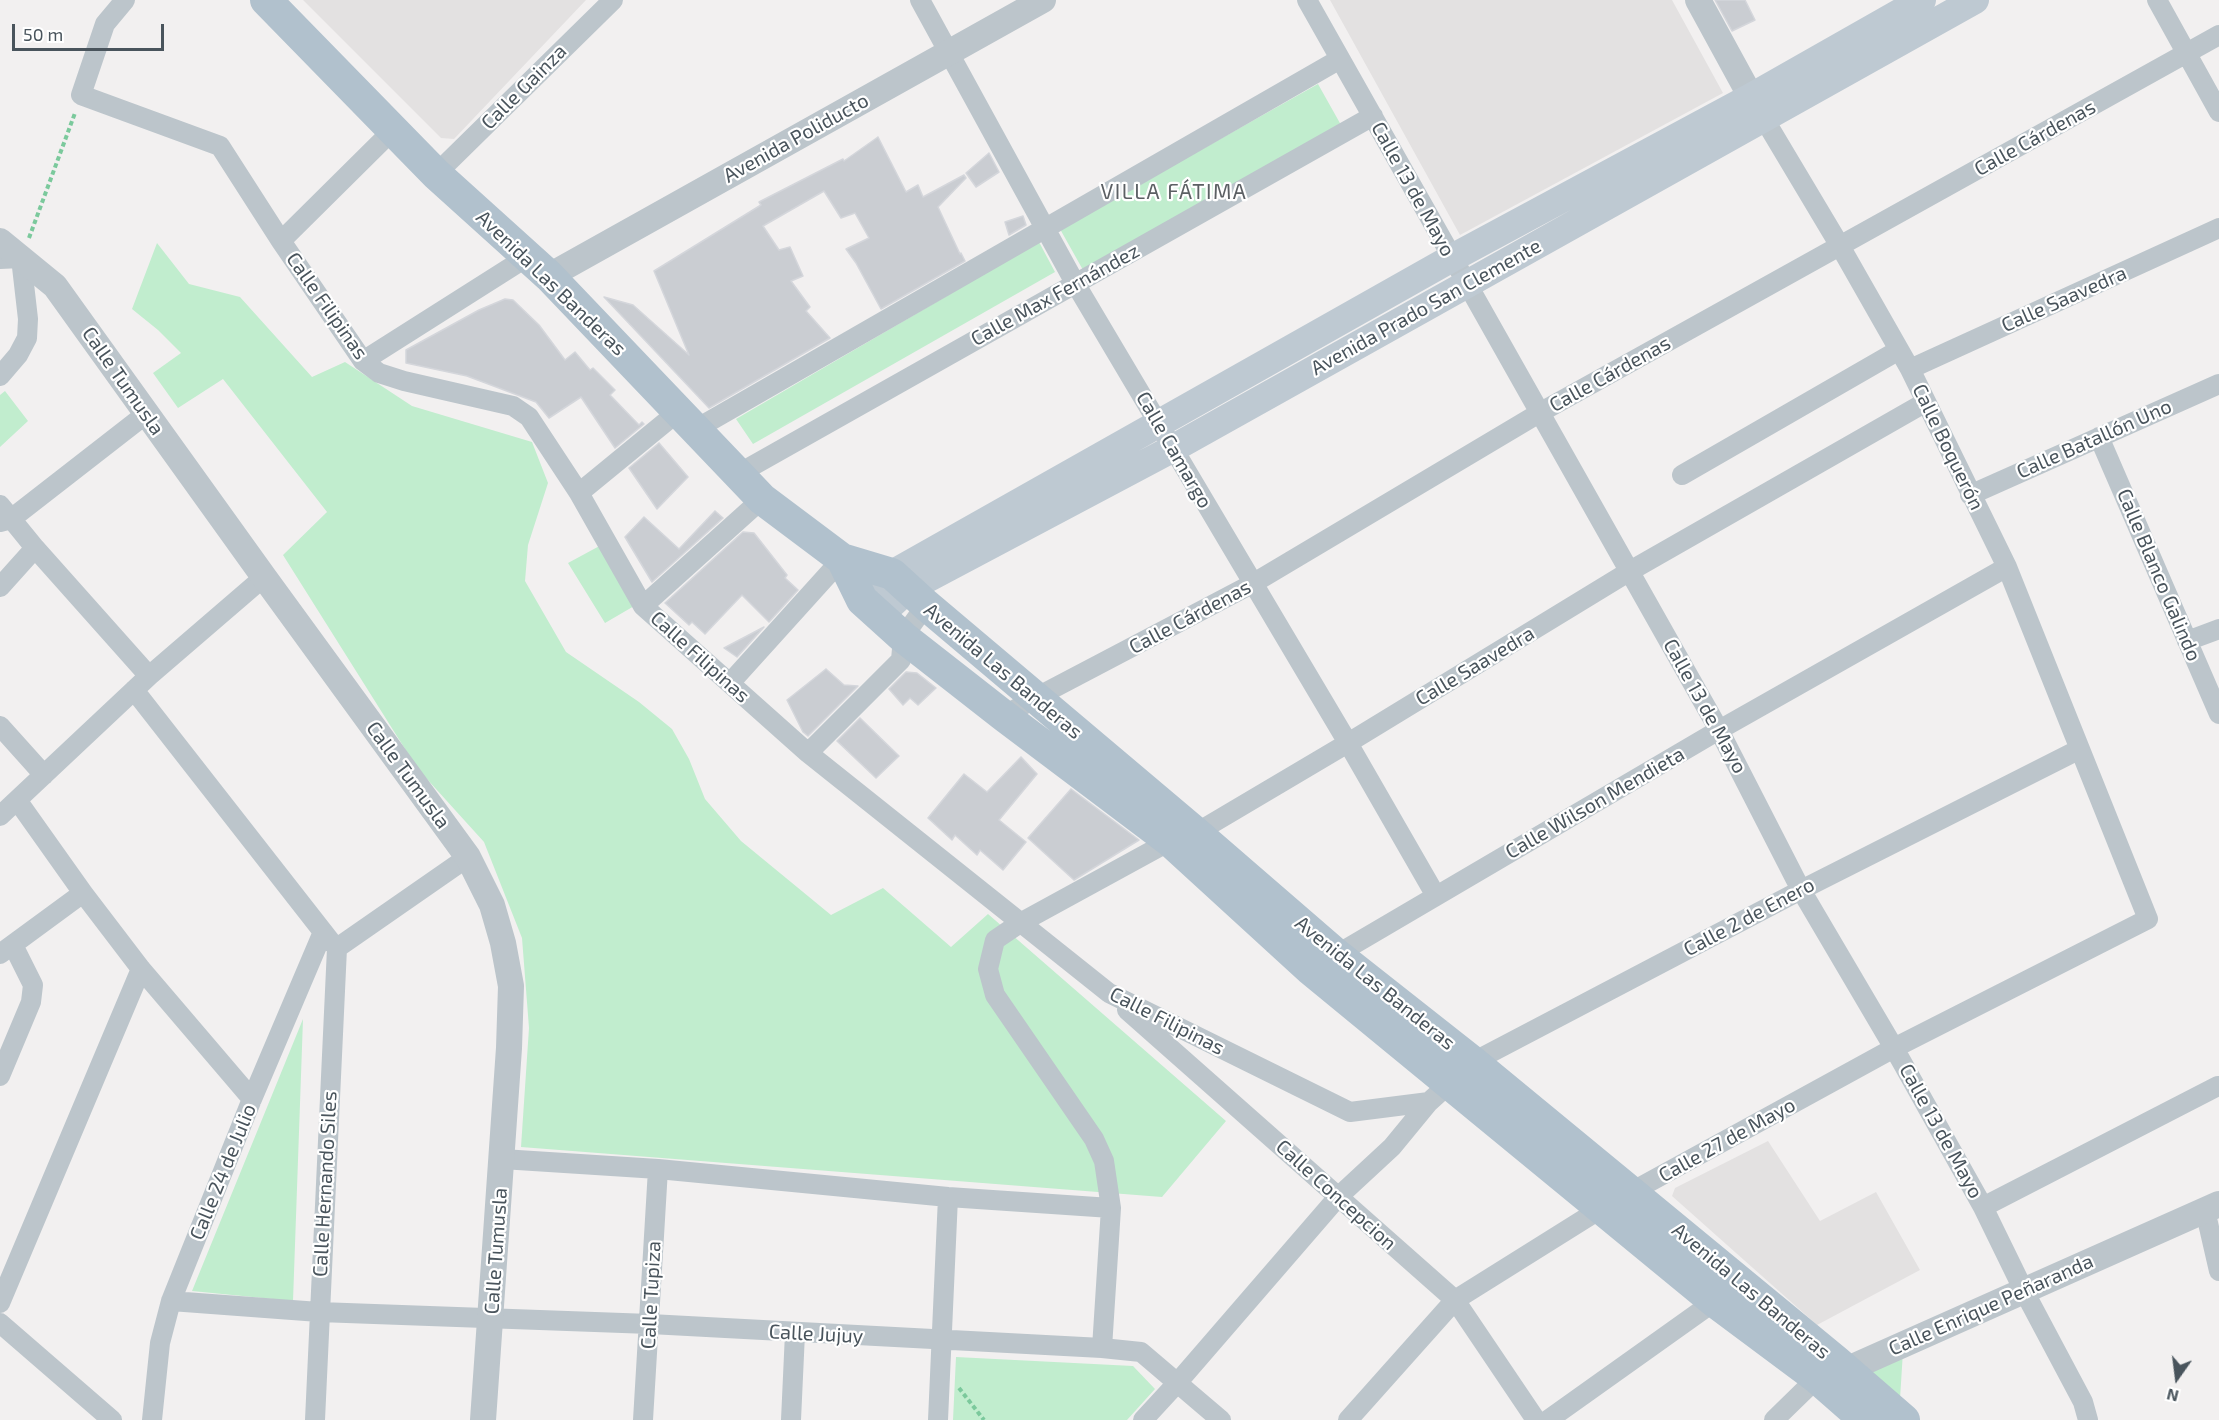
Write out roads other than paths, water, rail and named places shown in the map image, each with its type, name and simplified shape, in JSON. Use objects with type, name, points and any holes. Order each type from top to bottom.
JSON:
[{"type":"main road","name":"Avenida Las Banderas","points":[[266,0],[436,174],[538,266],[762,499],[842,559],[909,589],[1035,698],[1183,837],[1323,962],[1439,1093],[1602,1208],[1715,1302],[1904,1420]]},
{"type":"main road","name":"Avenida Prado San Clemente","points":[[871,608],[1172,449],[1466,284],[1757,108],[1922,0]]},
{"type":"main road","name":"Avenida Prado San Clemente","points":[[909,589],[1160,424],[1452,258],[1975,0]]},
{"type":"main road","name":"Avenida Las Banderas","points":[[842,559],[871,608],[903,637],[1004,716],[1183,837]]},
{"type":"main road","name":"Avenida Las Banderas","points":[[1323,962],[1473,1062],[1740,1282],[1832,1374],[1865,1420]]},
{"type":"street","name":"Calle Filipinas","points":[[125,0],[105,24],[81,95],[220,146],[363,362],[379,373],[513,406],[529,417],[579,493],[643,606],[808,753],[1109,993],[1350,1112],[1439,1093]]},
{"type":"street","name":"Calle Gainza","points":[[436,174],[613,0]]},
{"type":"street","name":"Calle Camargo","points":[[920,0],[1075,283],[1160,424],[1172,449],[1252,585],[1348,743],[1436,896]]},
{"type":"street","name":"Avenida Poliducto","points":[[538,266],[950,53],[1043,0]]},
{"type":"street","name":"Calle 13 de Mayo","points":[[1307,0],[1719,730],[1801,890],[1894,1048],[1983,1207],[2024,1291],[2083,1402],[2088,1420]]},
{"type":"street","name":"Calle Boquerón","points":[[1698,0],[1757,108],[1840,246],[1910,369],[2007,567],[2148,919]]},
{"type":"street","points":[[2157,0],[2219,112]]},
{"type":"street","name":"Calle Cárdenas","points":[[1004,716],[1252,585],[1541,412],[2219,35]]},
{"type":"street","points":[[579,493],[688,420],[1045,228],[1340,59]]},
{"type":"street","name":"Calle Max Fernández","points":[[738,474],[1373,116]]},
{"type":"street","points":[[281,241],[393,130]]},
{"type":"street","name":"Calle Saavedra","points":[[1910,369],[2219,228]]},
{"type":"street","name":"Calle Tumusla","points":[[0,241],[11,259],[55,286],[468,857],[492,905],[503,943],[511,986],[502,1159],[483,1420]]},
{"type":"street","points":[[0,376],[18,355],[27,338],[28,320],[11,259]]},
{"type":"street","points":[[363,362],[538,266]]},
{"type":"street","points":[[1682,475],[1899,350]]},
{"type":"street","name":"Calle Batallón Uno","points":[[1970,495],[2219,384]]},
{"type":"street","name":"Calle Saavedra","points":[[1102,1348],[1111,1208],[1104,1161],[1094,1139],[995,995],[988,969],[995,940],[1020,923],[1183,837],[1348,743],[1630,571],[1926,402]]},
{"type":"street","points":[[146,414],[4,515],[149,676]]},
{"type":"street","name":"Calle Blanco Galindo","points":[[2100,437],[2219,714]]},
{"type":"street","points":[[643,606],[762,499]]},
{"type":"street","points":[[0,587],[35,548]]},
{"type":"street","points":[[730,683],[842,559]]},
{"type":"street","name":"Calle Wilson Mendieta","points":[[1323,962],[1719,730],[2007,567]]},
{"type":"street","points":[[0,816],[149,676],[264,577]]},
{"type":"street","points":[[808,753],[901,660],[909,589]]},
{"type":"street","points":[[2187,641],[2219,629]]},
{"type":"street","points":[[134,690],[337,948],[468,857]]},
{"type":"street","points":[[0,726],[44,775]]},
{"type":"street","name":"Calle 2 de Enero","points":[[1143,1420],[1338,1197],[1392,1147],[1439,1093],[1473,1062],[1801,890],[2080,749]]},
{"type":"street","points":[[17,800],[83,893],[141,969],[252,1099]]},
{"type":"street","points":[[0,1076],[31,1002],[33,985],[6,950],[83,893]]},
{"type":"street","name":"Calle 27 de Mayo","points":[[1348,1420],[1455,1300],[1631,1192],[1894,1048],[2148,919]]},
{"type":"street","name":"Calle 24 de Julio","points":[[152,1420],[160,1343],[171,1301],[252,1099],[323,932]]},
{"type":"street","name":"Calle Hernando Siles","points":[[315,1420],[337,948]]},
{"type":"street","points":[[0,1303],[141,969]]},
{"type":"street","name":"Calle Concepcion","points":[[1109,993],[1455,1300],[1536,1420]]},
{"type":"street","points":[[1983,1207],[2218,1086]]},
{"type":"street","points":[[502,1159],[658,1169],[948,1197],[1111,1208]]},
{"type":"street","name":"Calle Tupiza","points":[[643,1420],[658,1169]]},
{"type":"street","points":[[938,1420],[948,1197]]},
{"type":"street","points":[[2212,1207],[2219,1271]]},
{"type":"street","name":"Calle Enrique Peñaranda","points":[[1774,1420],[1832,1374],[2212,1207]]},
{"type":"street","points":[[1548,1420],[1740,1282]]},
{"type":"street","name":"Calle Jujuy","points":[[171,1301],[319,1312],[650,1324],[1102,1348],[1141,1352],[1178,1382]]},
{"type":"street","points":[[0,1323],[112,1420]]},
{"type":"street","points":[[791,1420],[795,1333]]},
{"type":"street","points":[[1178,1382],[1221,1420]]},
{"type":"district","name":"VILLA FÁTIMA","points":[[1174,192]]}]
